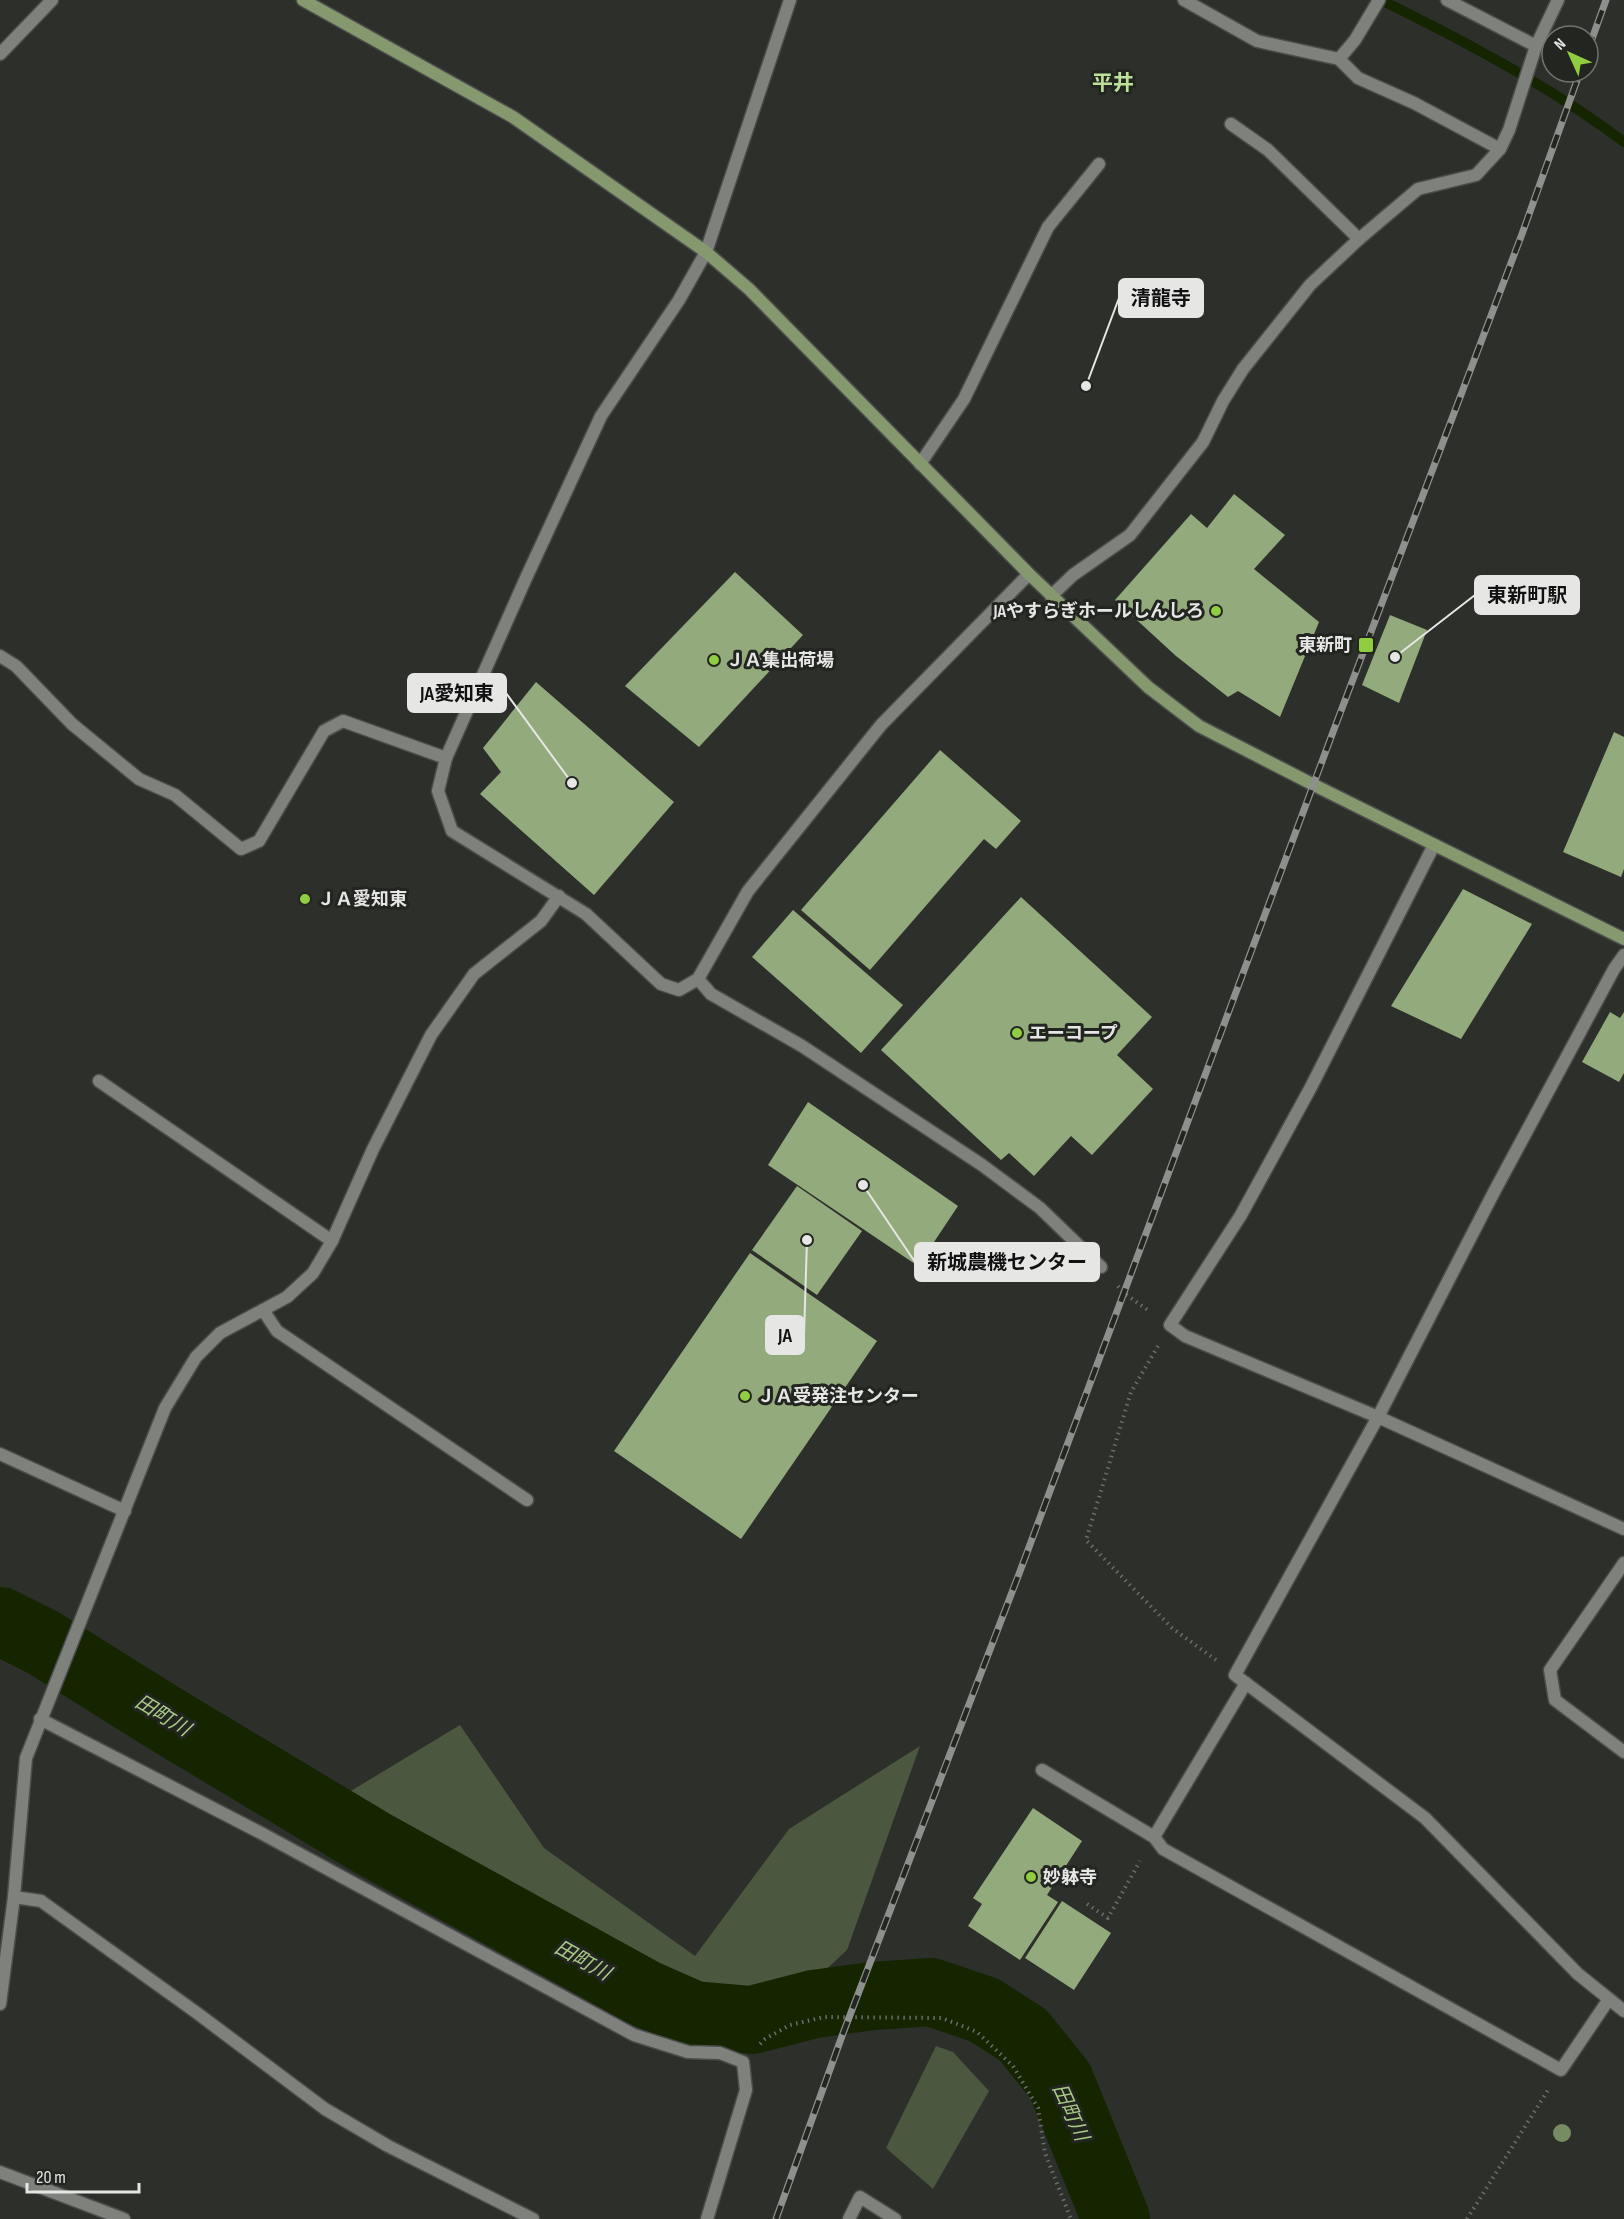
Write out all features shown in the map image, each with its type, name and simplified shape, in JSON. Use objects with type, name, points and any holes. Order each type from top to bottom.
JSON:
[{"type":"street","points":[[0,54],[52,0]]},
{"type":"street","points":[[303,0],[513,117],[706,252],[749,289],[1051,596],[1148,687],[1199,726],[1624,939]]},
{"type":"street","points":[[790,0],[706,252],[679,300],[601,416],[446,758],[438,791],[452,831],[586,914],[661,984],[679,990],[698,979],[748,891],[881,725],[1029,574]]},
{"type":"street","points":[[1184,0],[1257,41],[1339,59],[1358,78],[1414,103],[1500,149]]},
{"type":"street","points":[[1339,59],[1355,40],[1379,0]]},
{"type":"street","points":[[1448,0],[1536,46]]},
{"type":"street","points":[[1051,596],[1072,575],[1130,535],[1203,442],[1223,401],[1243,369],[1310,285],[1359,239],[1418,189],[1476,175],[1500,149],[1509,130],[1536,46],[1558,0]]},
{"type":"street","points":[[1231,124],[1269,150],[1359,239]]},
{"type":"street","points":[[920,464],[964,399],[1048,227],[1099,164]]},
{"type":"street","points":[[0,656],[16,666],[72,724],[139,779],[176,795],[241,849],[259,841],[324,731],[343,721],[446,758]]},
{"type":"street","points":[[1434,845],[1311,1087],[1241,1215],[1170,1325],[1185,1336],[1378,1418],[1624,1529]]},
{"type":"street","points":[[0,2004],[14,1897],[26,1758],[165,1408],[196,1357],[220,1333],[287,1297],[313,1273],[332,1241],[373,1149],[431,1035],[474,974],[541,921],[559,896]]},
{"type":"street","points":[[1624,955],[1614,969],[1494,1192],[1378,1418],[1235,1675],[1425,1818],[1578,1974],[1624,2011]]},
{"type":"street","points":[[698,979],[711,994],[802,1046],[982,1165],[1040,1208],[1101,1268]]},
{"type":"street","points":[[99,1081],[332,1241]]},
{"type":"street","points":[[263,1310],[277,1331],[527,1500]]},
{"type":"street","points":[[0,1454],[125,1511]]},
{"type":"street","points":[[1624,1563],[1550,1670],[1555,1700],[1624,1752]]},
{"type":"street","points":[[1154,1837],[1246,1683]]},
{"type":"street","points":[[40,1719],[261,1833],[634,2035],[688,2052],[720,2053],[742,2062],[746,2090],[707,2219]]},
{"type":"street","points":[[1042,1770],[1154,1837],[1163,1849],[1561,2070],[1609,1999]]},
{"type":"street","points":[[14,1897],[40,1901],[197,2013],[325,2109],[388,2146],[533,2219]]},
{"type":"street","points":[[0,2172],[124,2219]]},
{"type":"street","points":[[849,2219],[860,2198],[895,2219]]},
{"type":"path","points":[[1101,1268],[1124,1293],[1170,1325],[1131,1392],[1086,1540],[1172,1628],[1235,1675]]},
{"type":"path","points":[[1087,1904],[1108,1918],[1154,1837]]},
{"type":"path","points":[[742,2062],[765,2039],[790,2025],[824,2017],[942,2018],[977,2032],[1013,2066],[1038,2108],[1045,2152],[1071,2219]]},
{"type":"path","points":[[1467,2219],[1561,2070]]},
{"type":"green space","points":[[460,1725],[544,1848],[695,1956],[789,1829],[920,1746],[847,1950],[816,1979],[751,2001],[674,1977],[336,1800]]},
{"type":"green space","points":[[936,2046],[953,2052],[989,2091],[933,2189],[886,2148]]},
{"type":"building","name":"JAやすらぎホールしんしろ","points":[[1234,494],[1285,535],[1254,569],[1319,622],[1280,717],[1238,691],[1228,697],[1176,656],[1115,600],[1191,514],[1207,528]]},
{"type":"building","name":"ＪＡ集出荷場","points":[[735,572],[803,635],[699,747],[625,686]]},
{"type":"building","points":[[1390,615],[1427,630],[1399,703],[1362,685]]},
{"type":"building","points":[[536,682],[674,802],[594,895],[480,794],[501,772],[483,748]]},
{"type":"building","points":[[1614,732],[1624,737],[1624,869],[1621,877],[1563,852]]},
{"type":"building","points":[[940,750],[1021,821],[996,849],[984,839],[870,970],[801,910]]},
{"type":"building","points":[[1463,889],[1532,924],[1461,1039],[1391,1006]]},
{"type":"building","name":"エーコープ","points":[[1021,897],[1152,1017],[1117,1055],[1153,1089],[1092,1155],[1071,1136],[1034,1176],[1009,1153],[1001,1160],[881,1050]]},
{"type":"building","points":[[793,910],[903,1005],[861,1053],[752,957]]},
{"type":"building","points":[[1610,1012],[1620,1018],[1624,1012],[1624,1073],[1619,1082],[1582,1062]]},
{"type":"building","points":[[808,1102],[958,1206],[918,1266],[768,1165]]},
{"type":"building","points":[[797,1186],[862,1231],[817,1295],[752,1250]]},
{"type":"building","name":"ＪＡ受発注センター","points":[[750,1253],[877,1341],[741,1539],[614,1451]]},
{"type":"building","points":[[1033,1808],[1082,1841],[1047,1895],[1058,1902],[1020,1960],[968,1926],[982,1904],[973,1898]]},
{"type":"building","points":[[1062,1901],[1111,1933],[1074,1990],[1025,1958]]},
{"type":"waterway","points":[[1381,0],[1506,65],[1566,102],[1624,142]]},
{"type":"waterway","name":"田町川","points":[[0,1621],[44,1643],[372,1843],[644,1993],[694,2015],[752,2020],[814,2004],[873,1996],[931,1992],[984,2010],[1023,2035],[1060,2081],[1116,2219]]},
{"type":"railway","points":[[1597,24],[1606,0]]},
{"type":"railway","points":[[776,2219],[842,2036],[1022,1566],[1333,732],[1522,234],[1576,84]]},
{"type":"place","name":"清龍寺","points":[[1086,386]]},
{"type":"place","name":"JAやすらぎホールしんしろ","points":[[1216,611]]},
{"type":"place","name":"東新町","points":[[1366,645]]},
{"type":"place","name":"東新町駅","points":[[1395,657]]},
{"type":"place","name":"ＪＡ集出荷場","points":[[714,660]]},
{"type":"place","name":"JA愛知東","points":[[572,783]]},
{"type":"place","name":"ＪＡ愛知東","points":[[305,899]]},
{"type":"place","name":"エーコープ","points":[[1017,1033]]},
{"type":"place","name":"新城農機センター","points":[[863,1185]]},
{"type":"place","name":"JA","points":[[807,1240]]},
{"type":"place","name":"ＪＡ受発注センター","points":[[745,1396]]},
{"type":"place","name":"妙躰寺","points":[[1031,1877]]},
{"type":"district","name":"平井","points":[[1113,83]]}]
